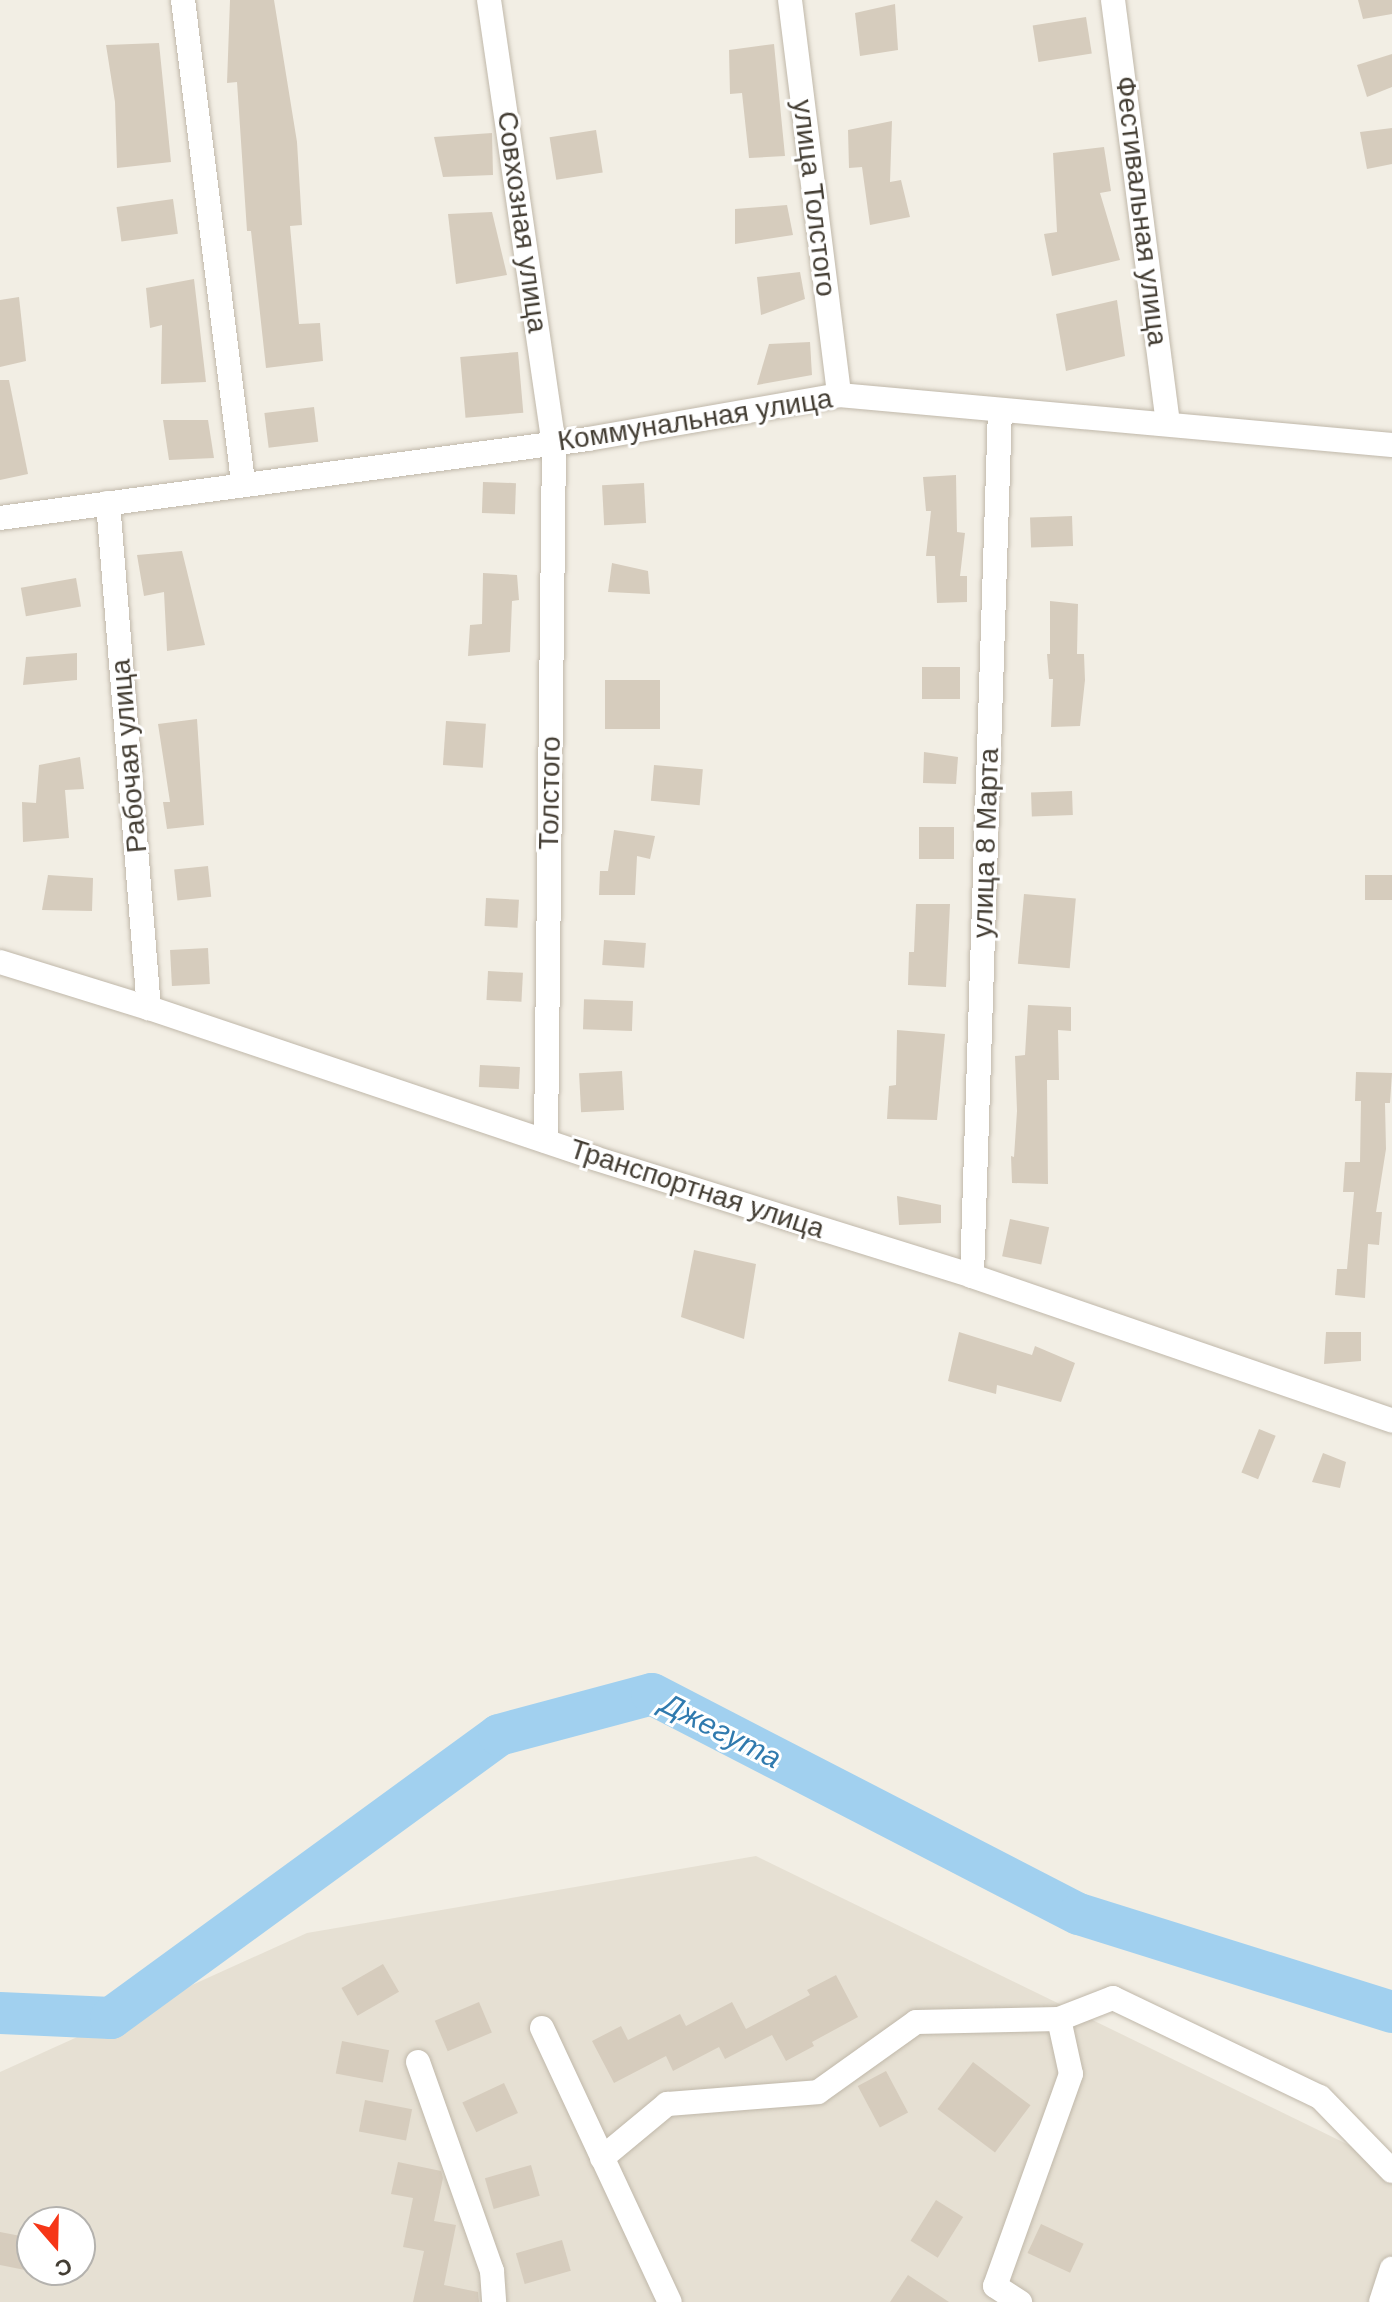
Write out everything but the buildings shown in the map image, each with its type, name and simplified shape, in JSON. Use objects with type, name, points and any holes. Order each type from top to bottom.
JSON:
[{"type":"street","points":[[183,0],[243,485]]},
{"type":"street","name":"Совхозная улица","points":[[489,0],[554,444]]},
{"type":"street","name":"улица Толстого","points":[[790,0],[839,395]]},
{"type":"street","name":"Фестивальная улица","points":[[1113,0],[1168,423]]},
{"type":"street","name":"Коммунальная улица","points":[[0,518],[554,444],[839,395],[1392,445]]},
{"type":"street","name":"улица 8 Марта","points":[[972,1276],[1000,411]]},
{"type":"street","name":"Толстого","points":[[546,1141],[554,444]]},
{"type":"street","name":"Рабочая улица","points":[[108,503],[149,1008]]},
{"type":"street","name":"Транспортная улица","points":[[0,962],[149,1008],[546,1141],[972,1276],[1392,1421]]},
{"type":"street","points":[[602,2158],[667,2104],[818,2092],[916,2022],[1059,2019],[1113,1998],[1320,2097],[1392,2171]]},
{"type":"street","points":[[1020,2302],[995,2286],[1071,2074],[1059,2019]]},
{"type":"street","points":[[542,2028],[670,2302]]},
{"type":"street","points":[[418,2062],[492,2271],[494,2302]]},
{"type":"street","points":[[1381,2302],[1392,2269]]},
{"type":"shaded area","points":[[756,1856],[1392,2166],[1392,2302],[0,2302],[0,2072],[307,1933]]},
{"type":"waterway","name":"Джегута","points":[[0,2013],[111,2018],[499,1735],[652,1694],[1079,1914],[1392,2012]]}]
